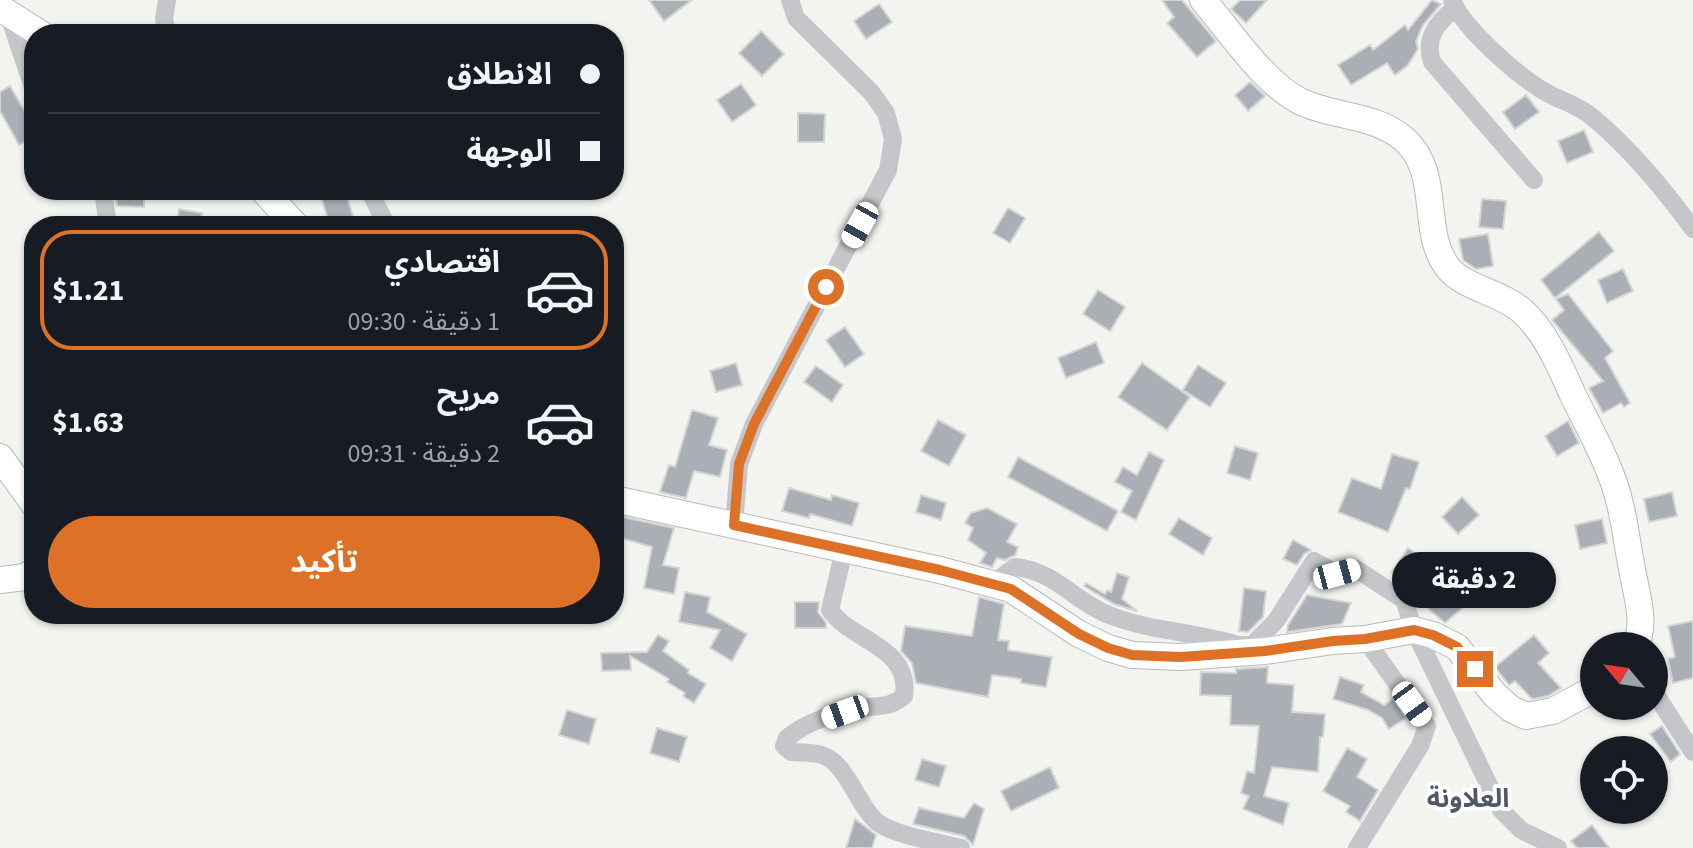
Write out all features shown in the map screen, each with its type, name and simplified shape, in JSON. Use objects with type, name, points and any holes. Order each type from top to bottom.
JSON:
[{"type":"street","points":[[165,24],[167,0]]},
{"type":"street","points":[[734,525],[739,464],[754,424],[888,170],[893,139],[886,113],[871,92],[796,18],[790,0]]},
{"type":"street","points":[[1203,0],[1275,83],[1300,102],[1323,111],[1356,116],[1385,126],[1404,139],[1419,155],[1427,178],[1439,250],[1448,268],[1523,311],[1538,329],[1589,424],[1612,476],[1627,538],[1641,623],[1639,632]]},
{"type":"street","points":[[1534,180],[1432,62],[1428,51],[1430,39],[1453,4],[1486,44],[1528,80],[1592,117],[1662,187],[1693,229]]},
{"type":"street","points":[[4,10],[26,24]]},
{"type":"street","points":[[4,10],[24,63]]},
{"type":"street","points":[[272,200],[287,216]]},
{"type":"street","points":[[0,457],[24,490]]},
{"type":"street","points":[[624,501],[1011,589],[1079,634],[1132,655],[1181,657],[1265,651],[1414,630],[1457,647],[1495,695],[1511,709],[1526,716],[1553,711],[1580,697]]},
{"type":"street","points":[[844,550],[830,610],[843,625],[871,640],[902,670],[906,684],[904,696],[894,706],[864,708],[807,726],[787,738],[784,746],[791,752],[830,759],[838,766],[869,814],[880,824],[961,848]]},
{"type":"street","points":[[992,584],[1015,567],[1026,567],[1059,583],[1106,614],[1238,645],[1252,645],[1276,621],[1314,561],[1337,574],[1356,569],[1404,600],[1414,630],[1501,810],[1521,830],[1558,848]]},
{"type":"street","points":[[0,580],[24,577]]},
{"type":"street","points":[[1357,848],[1420,746],[1427,726],[1365,639]]},
{"type":"street","points":[[1668,714],[1693,752]]},
{"type":"building","points":[[649,0],[692,0],[664,21]]},
{"type":"building","points":[[1162,0],[1182,0],[1216,41],[1197,57],[1167,23],[1174,17]]},
{"type":"building","points":[[1240,0],[1267,0],[1246,23],[1231,9]]},
{"type":"building","points":[[1432,0],[1441,4],[1423,25],[1416,41],[1418,49],[1407,66],[1395,75],[1387,63],[1351,85],[1338,65],[1370,45],[1373,50],[1405,25],[1408,30]]},
{"type":"building","points":[[879,4],[892,22],[866,39],[854,21]]},
{"type":"building","points":[[761,31],[784,54],[762,76],[739,53]]},
{"type":"building","points":[[1250,82],[1265,96],[1248,111],[1235,95]]},
{"type":"building","points":[[741,84],[756,105],[732,122],[717,100]]},
{"type":"building","points":[[10,86],[24,110],[24,142],[19,145],[0,111],[0,92]]},
{"type":"building","points":[[1526,95],[1539,112],[1515,129],[1503,112]]},
{"type":"building","points":[[798,113],[825,114],[824,142],[798,142]]},
{"type":"building","points":[[1584,130],[1593,152],[1567,163],[1558,141]]},
{"type":"building","points":[[1482,199],[1506,201],[1503,229],[1479,227]]},
{"type":"building","points":[[116,200],[144,200],[144,207],[117,206]]},
{"type":"building","points":[[322,200],[348,200],[353,216],[327,216]]},
{"type":"building","points":[[1008,208],[1025,218],[1010,243],[993,233]]},
{"type":"building","points":[[179,209],[202,213],[202,216],[178,216]]},
{"type":"building","points":[[1599,232],[1614,251],[1555,298],[1541,280]]},
{"type":"building","points":[[1488,234],[1493,266],[1476,269],[1463,260],[1459,239]]},
{"type":"building","points":[[1623,269],[1633,291],[1607,303],[1598,280]]},
{"type":"building","points":[[1098,290],[1125,307],[1110,331],[1083,314]]},
{"type":"building","points":[[1568,294],[1613,351],[1605,358],[1630,403],[1624,407],[1621,403],[1603,413],[1589,388],[1603,381],[1552,320],[1564,310],[1556,299]]},
{"type":"building","points":[[845,327],[864,354],[845,367],[826,340]]},
{"type":"building","points":[[1096,342],[1104,363],[1066,378],[1058,358]]},
{"type":"building","points":[[736,363],[742,385],[716,392],[710,371]]},
{"type":"building","points":[[1142,363],[1190,397],[1167,430],[1118,397]]},
{"type":"building","points":[[1198,365],[1226,383],[1210,407],[1183,390]]},
{"type":"building","points":[[816,366],[843,385],[832,402],[804,382]]},
{"type":"building","points":[[692,410],[718,418],[709,445],[727,450],[720,477],[694,471],[686,498],[660,492],[669,465],[675,467]]},
{"type":"building","points":[[938,420],[966,435],[949,466],[921,451]]},
{"type":"building","points":[[1568,421],[1579,443],[1557,456],[1545,436]]},
{"type":"building","points":[[1235,446],[1258,453],[1250,480],[1227,473]]},
{"type":"building","points":[[1149,452],[1164,460],[1136,520],[1121,512],[1132,491],[1115,482],[1123,467],[1137,475]]},
{"type":"building","points":[[1392,454],[1419,462],[1410,489],[1406,488],[1388,532],[1338,512],[1352,478],[1381,489]]},
{"type":"building","points":[[1018,457],[1118,511],[1107,531],[1008,477]]},
{"type":"building","points":[[789,488],[831,500],[832,495],[859,503],[852,526],[810,514],[809,518],[782,511]]},
{"type":"building","points":[[1672,492],[1677,516],[1649,522],[1644,499]]},
{"type":"building","points":[[921,495],[946,503],[941,520],[916,512]]},
{"type":"building","points":[[1462,497],[1479,515],[1458,534],[1442,517]]},
{"type":"building","points":[[987,508],[1017,524],[1007,542],[1018,547],[1015,555],[1005,560],[997,558],[992,567],[980,563],[986,553],[968,540],[973,528],[965,523],[971,513]]},
{"type":"building","points":[[624,517],[674,528],[663,565],[679,568],[674,594],[644,588],[652,547],[624,539]]},
{"type":"building","points":[[1179,518],[1212,538],[1203,555],[1169,534]]},
{"type":"building","points":[[1602,519],[1607,543],[1580,549],[1575,525]]},
{"type":"building","points":[[1293,540],[1311,550],[1297,565],[1283,559]]},
{"type":"building","points":[[1408,548],[1428,562],[1424,568],[1442,583],[1482,561],[1497,587],[1469,602],[1445,623],[1411,590],[1393,578],[1396,574],[1392,572]]},
{"type":"building","points":[[1117,573],[1129,577],[1122,599],[1137,611],[1114,604],[1084,586],[1086,583],[1105,594],[1107,590],[1111,592]]},
{"type":"building","points":[[1244,588],[1266,591],[1263,617],[1248,632],[1239,631]]},
{"type":"building","points":[[685,592],[710,597],[707,612],[747,634],[732,661],[710,648],[720,630],[679,622]]},
{"type":"building","points":[[1307,595],[1351,603],[1342,624],[1287,632],[1288,625]]},
{"type":"building","points":[[979,597],[1004,604],[998,640],[1009,641],[1008,650],[1052,657],[1046,687],[992,675],[988,697],[916,683],[912,663],[901,651],[905,626],[972,636]]},
{"type":"building","points":[[795,602],[819,602],[818,612],[826,628],[795,628]]},
{"type":"building","points":[[1693,621],[1693,678],[1673,683],[1668,659],[1675,657],[1668,626]]},
{"type":"building","points":[[658,635],[669,641],[663,651],[706,684],[694,703],[667,682],[669,679],[630,656],[631,670],[602,671],[601,653],[647,652]]},
{"type":"building","points":[[1534,635],[1549,653],[1538,663],[1561,688],[1548,696],[1532,699],[1515,681],[1509,685],[1495,667]]},
{"type":"building","points":[[1268,667],[1267,683],[1294,685],[1292,712],[1325,714],[1318,772],[1272,767],[1264,796],[1289,803],[1283,825],[1243,809],[1249,796],[1241,793],[1247,771],[1254,773],[1259,726],[1230,725],[1231,696],[1200,695],[1201,672],[1236,673],[1236,669]]},
{"type":"building","points":[[1340,677],[1364,685],[1361,692],[1384,705],[1393,699],[1406,718],[1389,729],[1382,718],[1368,710],[1333,699]]},
{"type":"building","points":[[567,710],[596,719],[589,744],[559,735]]},
{"type":"building","points":[[1662,726],[1680,754],[1671,762],[1668,758],[1668,736],[1650,734]]},
{"type":"building","points":[[657,728],[687,737],[679,762],[650,753]]},
{"type":"building","points":[[1347,748],[1367,759],[1357,777],[1378,790],[1360,821],[1346,812],[1350,806],[1323,791]]},
{"type":"building","points":[[922,759],[946,766],[939,787],[915,780]]},
{"type":"building","points":[[1050,767],[1059,788],[1011,811],[1001,791]]},
{"type":"building","points":[[974,803],[984,809],[973,845],[964,836],[913,824],[919,808],[964,818]]},
{"type":"building","points":[[855,819],[876,835],[872,848],[846,848]]},
{"type":"building","points":[[1592,825],[1609,848],[1577,848],[1571,841]]},
{"type":"district","name":"العلاونة","points":[[1468,798]]},
{"type":"route","points":[[826,287],[746,444],[739,464],[734,525],[940,570],[1011,589],[1079,634],[1132,655],[1181,657],[1265,651],[1414,630],[1457,647],[1475,669]]}]
